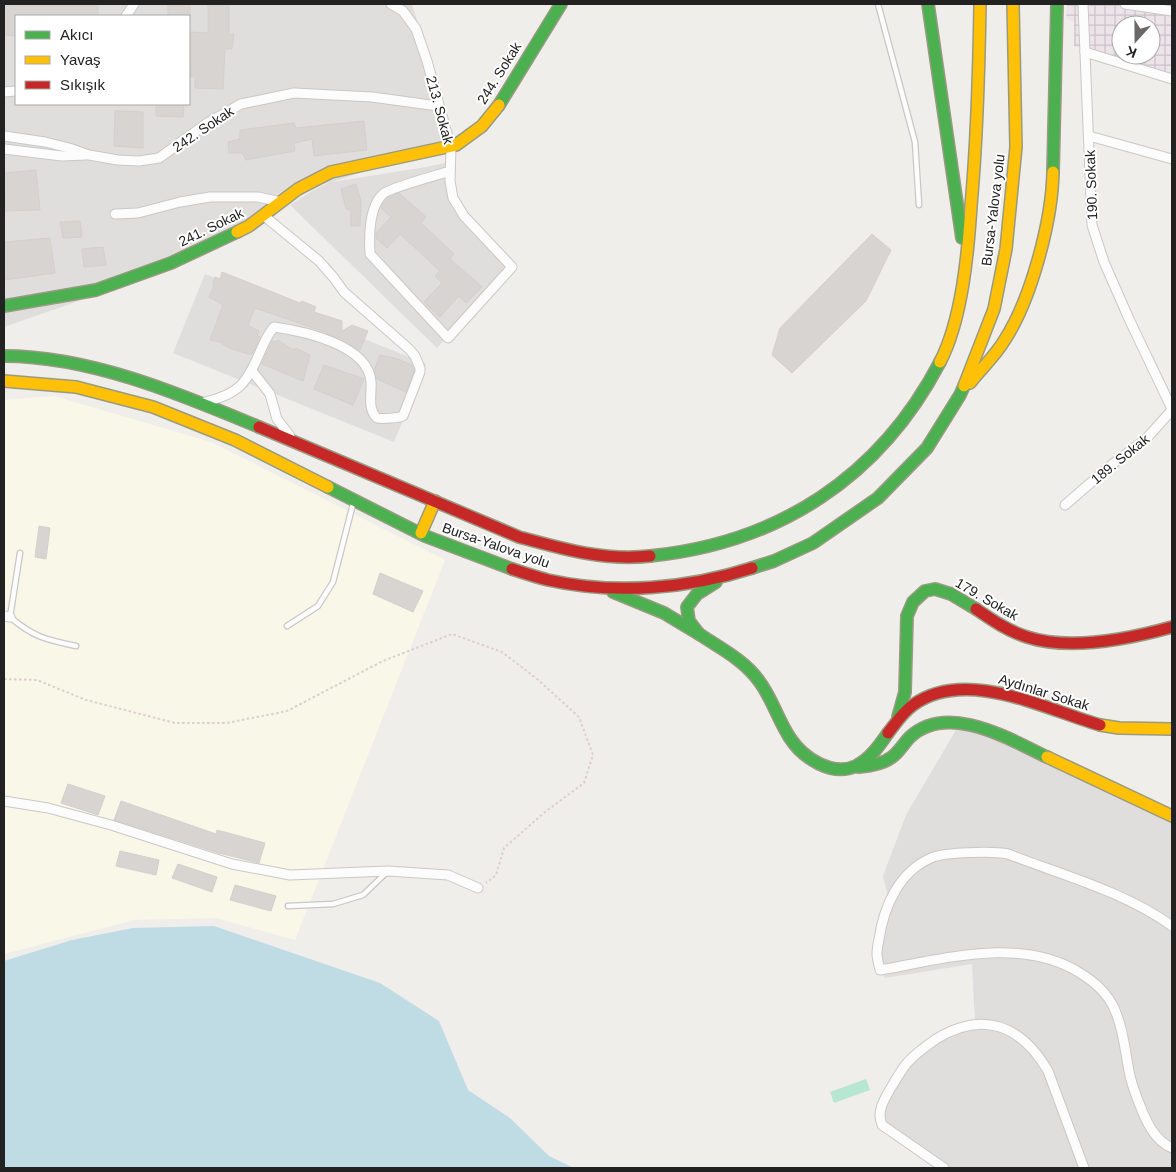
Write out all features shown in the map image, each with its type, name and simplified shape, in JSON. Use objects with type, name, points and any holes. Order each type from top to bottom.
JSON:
[{"type":"main road","name":"244. Sokak","points":[[451,148],[482,126],[494,111],[561,4]]},
{"type":"main road","points":[[928,4],[966,268]]},
{"type":"main road","name":"Bursa-Yalova yolu","points":[[4,356],[29,356],[108,371],[202,403],[519,537],[560,549],[607,557],[654,556],[736,539],[769,527],[803,510],[837,486],[869,459],[901,423],[929,382],[950,342],[966,268],[978,94],[980,4]]},
{"type":"main road","name":"Bursa-Yalova yolu","points":[[4,381],[76,387],[154,408],[236,440],[354,500],[466,553],[549,580],[626,589],[664,586],[724,576],[774,561],[813,543],[878,498],[927,448],[960,395],[994,309],[1006,249],[1016,147],[1013,4]]},
{"type":"main road","points":[[960,395],[1004,342],[1015,322],[1032,282],[1043,240],[1053,185],[1057,4]]},
{"type":"main road","name":"241. Sokak","points":[[4,306],[96,290],[171,263],[249,226],[298,189],[331,172],[451,148]]},
{"type":"main road","points":[[422,533],[435,501]]},
{"type":"main road","points":[[699,634],[689,620],[687,607],[696,594],[724,576]]},
{"type":"main road","points":[[599,587],[664,613],[733,656],[751,671],[763,687],[784,729],[799,748],[810,759],[819,764],[836,769],[874,765],[884,762],[898,752],[911,736],[926,727],[943,722],[960,723],[996,733],[1172,816]]},
{"type":"main road","name":"179. Sokak","points":[[894,724],[900,713],[906,682],[906,623],[908,610],[918,597],[930,589],[949,593],[1010,630],[1044,642],[1061,644],[1091,643],[1172,627]]},
{"type":"main road","name":"Aydınlar Sokak","points":[[851,768],[875,753],[894,724],[908,708],[925,698],[966,688],[998,692],[1108,727],[1172,729]]},
{"type":"street","points":[[127,15],[134,4]]},
{"type":"street","name":"213. Sokak","points":[[391,4],[403,12],[416,29],[427,61],[451,148],[450,188],[459,208],[464,216],[512,267],[448,338],[370,254],[369,242],[372,216],[376,203],[384,192],[450,171]]},
{"type":"street","name":"190. Sokak","points":[[1083,4],[1092,225],[1104,262],[1128,319],[1172,409]]},
{"type":"street","points":[[1125,4],[1172,11]]},
{"type":"street","points":[[1150,8],[1164,4]]},
{"type":"street","points":[[1085,52],[1172,79]]},
{"type":"street","name":"242. Sokak","points":[[4,136],[45,142],[88,155],[139,161],[159,158],[206,124],[241,104],[294,92],[372,97],[438,106]]},
{"type":"street","points":[[1089,136],[1172,159]]},
{"type":"street","name":"242. Sokak","points":[[4,149],[62,156],[88,155]]},
{"type":"street","points":[[115,214],[138,213],[180,202],[210,197],[258,197],[281,202]]},
{"type":"street","points":[[202,403],[227,396],[244,384],[268,335],[274,327],[294,330],[340,345],[355,355],[369,371],[371,380],[371,410],[377,418],[398,418],[403,416],[420,372],[418,363],[409,349],[348,296],[319,261],[264,215]]},
{"type":"street","points":[[252,371],[270,394],[277,419],[295,442]]},
{"type":"street","name":"189. Sokak","points":[[1065,505],[1110,466],[1146,439],[1172,409]]},
{"type":"street","points":[[4,801],[48,808],[111,825],[232,864],[290,875],[388,871],[448,875],[478,888]]},
{"type":"street","points":[[1172,926],[1124,898],[1008,854],[996,852],[950,855],[933,857],[918,866],[900,883],[889,900],[877,955],[880,970],[958,957],[1027,954],[1054,960],[1085,976],[1103,990],[1114,1008],[1122,1032],[1129,1072],[1145,1117],[1152,1131],[1160,1140],[1172,1148]]},
{"type":"street","points":[[944,1168],[910,1143],[887,1130],[882,1125],[880,1114],[886,1095],[914,1056],[952,1030],[984,1023],[1001,1027],[1021,1038],[1029,1044],[1043,1062],[1084,1168]]},
{"type":"lane","points":[[878,4],[915,142],[919,205]]},
{"type":"lane","points":[[287,626],[318,606],[332,582],[354,500]]},
{"type":"lane","points":[[20,553],[7,616],[29,632],[47,640],[76,646]]},
{"type":"lane","points":[[288,906],[333,904],[363,895],[388,871]]},
{"type":"path","points":[[4,679],[37,680],[86,700],[175,723],[227,723],[287,711],[383,661],[452,634],[502,652],[536,678],[579,717],[593,755],[584,783],[545,812],[504,848],[496,875],[478,888]]},
{"type":"shaded area","points":[[4,4],[412,4],[455,141],[332,182],[450,162],[454,205],[513,263],[437,348],[290,205],[330,182],[286,196],[176,267],[4,327]]},
{"type":"shaded area","points":[[1067,4],[1172,4],[1172,75],[1138,65],[1161,65],[1161,15],[1111,15],[1111,57],[1074,46],[1074,22],[1066,19]]},
{"type":"shaded area","points":[[205,274],[426,364],[394,442],[173,353]]},
{"type":"shaded area","points":[[54,396],[211,442],[445,560],[295,940],[216,918],[134,920],[4,954],[4,400]]},
{"type":"shaded area","points":[[960,723],[1172,816],[1172,1168],[944,1168],[882,1125],[886,1095],[923,1049],[975,1023],[972,964],[885,978],[880,970],[882,924],[889,900],[883,876],[906,815]]},
{"type":"green space","points":[[866,1079],[870,1090],[834,1103],[830,1092]]},
{"type":"water","points":[[214,926],[380,983],[439,1021],[468,1090],[510,1118],[549,1156],[574,1168],[4,1168],[4,961],[72,940],[133,928]]},
{"type":"building","points":[[4,4],[98,4],[98,15],[15,15],[15,36],[4,35]]},
{"type":"building","points":[[168,4],[190,4],[190,15],[168,15]]},
{"type":"building","points":[[208,4],[229,4],[229,34],[234,34],[232,49],[225,49],[223,89],[195,88],[195,77],[190,76],[190,32],[208,33]]},
{"type":"building","points":[[156,105],[184,105],[183,117],[156,116]]},
{"type":"building","points":[[115,111],[143,112],[143,148],[114,146]]},
{"type":"building","points":[[364,121],[367,150],[314,156],[312,139],[294,143],[295,151],[246,160],[242,153],[229,153],[228,142],[240,139],[240,130],[294,123],[296,128]]},
{"type":"building","points":[[36,170],[40,210],[5,211],[4,173]]},
{"type":"building","points":[[356,184],[361,201],[360,226],[351,226],[351,210],[346,209],[341,189]]},
{"type":"building","points":[[399,193],[426,217],[421,223],[454,254],[450,259],[482,287],[466,303],[459,296],[440,317],[424,302],[442,283],[435,276],[440,271],[400,234],[387,248],[376,238],[376,233],[391,217],[381,208],[387,199]]},
{"type":"building","points":[[80,221],[82,237],[63,238],[60,222]]},
{"type":"building","points":[[872,234],[891,250],[866,301],[792,373],[772,355],[780,328]]},
{"type":"building","points":[[50,238],[55,273],[4,280],[4,242]]},
{"type":"building","points":[[103,247],[106,265],[84,267],[82,249]]},
{"type":"building","points":[[222,272],[300,303],[302,301],[316,307],[314,312],[342,321],[342,331],[352,325],[368,331],[360,350],[322,331],[255,308],[248,325],[259,331],[257,336],[260,337],[252,354],[229,348],[220,342],[210,340],[223,305],[209,297],[214,286],[215,277],[220,279]]},
{"type":"building","points":[[278,340],[293,350],[296,348],[310,355],[303,381],[262,364],[272,341]]},
{"type":"building","points":[[380,355],[395,358],[412,365],[414,371],[406,392],[377,379],[374,370]]},
{"type":"building","points":[[324,365],[364,379],[353,405],[314,389]]},
{"type":"building","points":[[39,526],[50,528],[46,559],[35,557]]},
{"type":"building","points":[[380,573],[423,591],[413,612],[373,594]]},
{"type":"building","points":[[68,784],[105,796],[98,815],[61,803]]},
{"type":"building","points":[[121,801],[216,834],[217,830],[265,843],[259,863],[219,853],[114,820]]},
{"type":"building","points":[[120,851],[159,860],[156,875],[116,866]]},
{"type":"building","points":[[178,864],[217,877],[212,892],[172,878]]},
{"type":"building","points":[[235,885],[276,896],[271,911],[230,900]]},
{"type":"traffic: fast","points":[[499,105],[561,4]]},
{"type":"traffic: fast","points":[[928,4],[962,238]]},
{"type":"traffic: fast","points":[[1053,172],[1057,4]]},
{"type":"traffic: fast","points":[[4,306],[96,290],[171,263],[237,232]]},
{"type":"traffic: fast","points":[[4,356],[69,362],[102,370],[166,390],[259,427]]},
{"type":"traffic: fast","points":[[650,556],[697,549],[741,536],[783,519],[821,497],[856,470],[888,439],[916,403],[940,362]]},
{"type":"traffic: fast","points":[[752,568],[774,561],[813,543],[878,498],[927,448],[964,386]]},
{"type":"traffic: fast","points":[[328,487],[425,536],[512,569]]},
{"type":"traffic: fast","points":[[613,592],[664,613],[699,634],[689,621],[687,607],[697,594],[716,582]]},
{"type":"traffic: fast","points":[[898,717],[905,692],[907,616],[913,602],[925,591],[935,589],[951,594],[976,609]]},
{"type":"traffic: fast","points":[[699,634],[731,655],[753,674],[768,695],[790,738],[802,752],[819,764],[837,769],[847,769],[856,766],[870,756],[888,733]]},
{"type":"traffic: fast","points":[[859,767],[885,761],[897,753],[910,737],[925,727],[942,723],[960,723],[979,727],[1015,741],[1047,757]]},
{"type":"traffic: slow","points":[[940,362],[948,345],[959,307],[968,244],[976,130],[980,4]]},
{"type":"traffic: slow","points":[[964,386],[994,309],[1006,249],[1016,147],[1013,4]]},
{"type":"traffic: slow","points":[[237,232],[249,226],[298,189],[331,172],[456,145],[482,126],[499,105]]},
{"type":"traffic: slow","points":[[970,383],[1000,347],[1023,304],[1044,236],[1052,192],[1053,172]]},
{"type":"traffic: slow","points":[[4,381],[76,387],[153,407],[235,440],[328,487]]},
{"type":"traffic: slow","points":[[421,533],[435,501]]},
{"type":"traffic: slow","points":[[1100,725],[1119,728],[1172,729]]},
{"type":"traffic: slow","points":[[1047,757],[1172,816]]},
{"type":"traffic: jam","points":[[259,427],[519,537],[584,553],[616,557],[650,556]]},
{"type":"traffic: jam","points":[[512,569],[548,580],[573,585],[651,588],[702,581],[752,568]]},
{"type":"traffic: jam","points":[[976,609],[1000,625],[1020,635],[1062,643],[1100,642],[1137,636],[1172,627]]},
{"type":"traffic: jam","points":[[888,733],[913,705],[934,694],[957,690],[981,690],[1006,695],[1100,725]]}]
